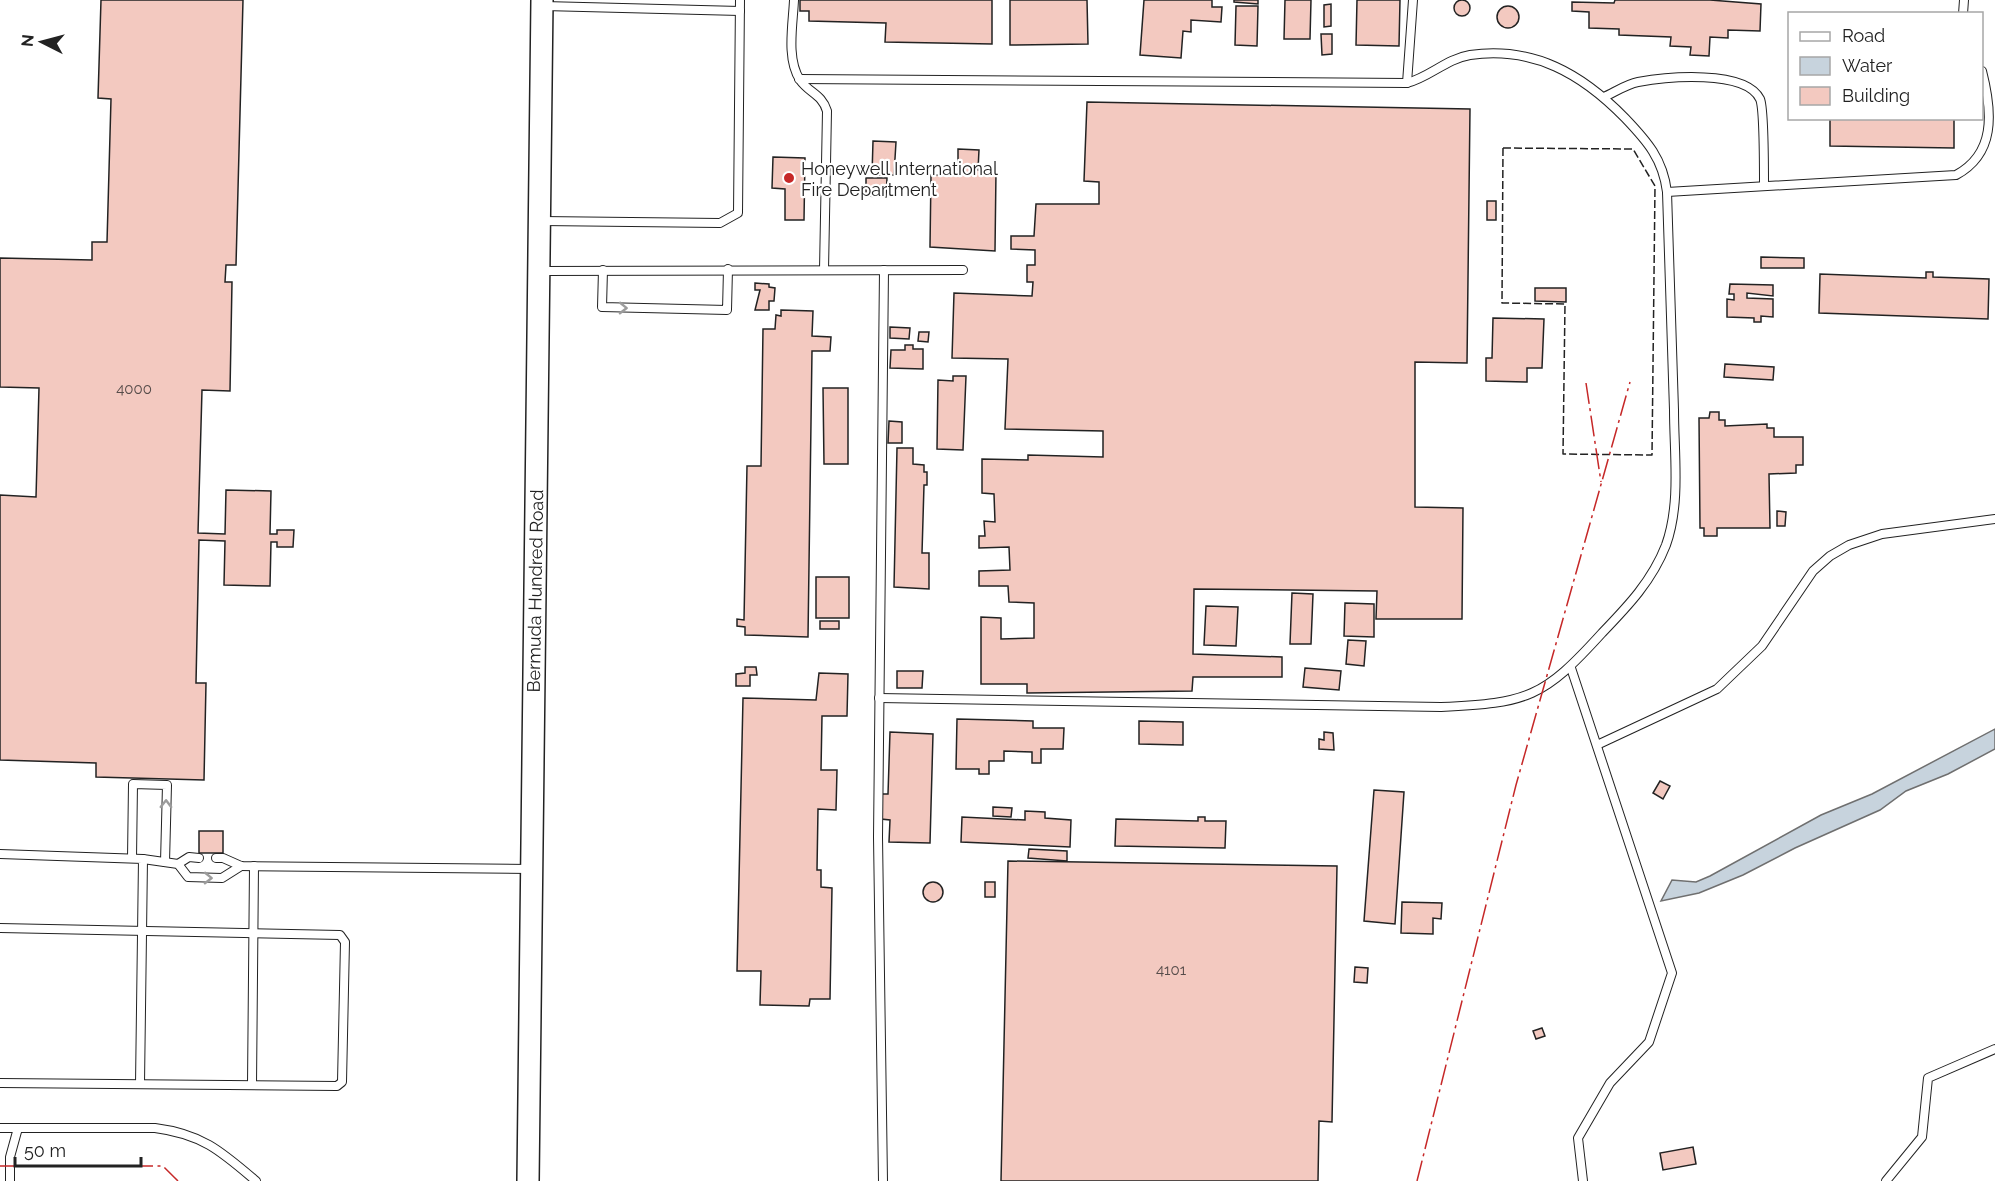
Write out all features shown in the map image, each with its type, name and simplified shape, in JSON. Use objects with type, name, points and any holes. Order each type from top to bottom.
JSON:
[{"type":"street","name":"Bermuda Hundred Road","points":[[528,1181],[542,3]]},
{"type":"lane","points":[[540,221],[720,223],[738,213],[740,0]]},
{"type":"lane","points":[[794,0],[793,62],[800,79],[820,96],[827,111],[824,270]]},
{"type":"lane","points":[[1407,83],[1413,0]]},
{"type":"lane","points":[[542,3],[740,12]]},
{"type":"lane","points":[[800,79],[1407,83],[1419,80],[1450,61],[1467,56],[1513,55],[1562,69],[1604,97],[1649,143],[1662,167],[1668,192],[1675,493],[1673,518],[1656,567],[1643,589],[1571,668],[1542,690],[1520,699],[1497,704],[1452,706],[879,698]]},
{"type":"lane","points":[[1668,192],[1956,175],[1969,170],[1987,151],[1993,127],[1983,76]]},
{"type":"lane","points":[[1604,97],[1635,82],[1684,77],[1711,77],[1748,86],[1760,100],[1764,186]]},
{"type":"lane","points":[[603,270],[602,307],[727,310],[728,269]]},
{"type":"lane","points":[[540,270],[963,270]]},
{"type":"lane","points":[[883,1181],[878,837],[884,270]]},
{"type":"lane","points":[[1597,745],[1717,689],[1762,646],[1813,571],[1848,545],[1882,534],[1995,519]]},
{"type":"lane","points":[[1571,668],[1672,973],[1649,1042],[1610,1083],[1578,1138],[1583,1181]]},
{"type":"lane","points":[[132,858],[133,784],[167,785],[165,862]]},
{"type":"lane","points":[[0,854],[132,858],[178,864],[189,857],[199,858]]},
{"type":"lane","points":[[216,858],[241,866],[532,869]]},
{"type":"lane","points":[[140,1084],[143,859]]},
{"type":"lane","points":[[178,864],[188,877],[222,878],[241,866]]},
{"type":"lane","points":[[252,1085],[254,866]]},
{"type":"lane","points":[[0,928],[340,935],[345,942],[342,1082],[337,1086],[0,1083]]},
{"type":"lane","points":[[1886,1181],[1922,1137],[1928,1078],[1995,1049]]},
{"type":"lane","points":[[0,1128],[154,1128],[177,1131],[198,1137],[218,1148],[256,1181]]},
{"type":"lane","points":[[10,1181],[10,1157],[18,1128]]},
{"type":"water","points":[[1995,729],[1995,749],[1948,774],[1906,791],[1880,810],[1795,848],[1743,875],[1699,893],[1661,901],[1672,880],[1696,882],[1710,876],[1821,815],[1872,794]]},
{"type":"building","points":[[101,0],[243,0],[236,265],[226,265],[225,282],[232,282],[230,391],[202,390],[198,533],[225,534],[226,490],[271,491],[270,534],[277,534],[277,530],[294,530],[293,547],[277,547],[277,542],[271,542],[270,586],[224,585],[225,541],[199,540],[196,683],[206,683],[204,780],[96,777],[96,763],[0,760],[0,495],[36,497],[39,388],[0,387],[0,258],[92,260],[92,242],[107,242],[111,99],[98,98]]},
{"type":"building","points":[[800,0],[992,0],[992,44],[885,42],[886,23],[809,21],[809,11],[800,11]]},
{"type":"building","points":[[1010,0],[1087,0],[1088,44],[1010,45]]},
{"type":"building","points":[[1144,0],[1212,0],[1212,7],[1222,7],[1221,22],[1191,20],[1191,32],[1183,31],[1181,58],[1140,55]]},
{"type":"building","points":[[1234,0],[1258,0],[1258,4],[1234,2]]},
{"type":"building","points":[[1285,0],[1311,0],[1310,39],[1284,39]]},
{"type":"building","points":[[1357,0],[1400,0],[1399,46],[1356,45]]},
{"type":"building","points":[[1462,0],[1470,8],[1462,16],[1454,8]]},
{"type":"building","points":[[1615,0],[1710,0],[1761,4],[1760,31],[1728,30],[1728,38],[1710,37],[1709,56],[1690,55],[1691,47],[1670,46],[1671,37],[1619,35],[1619,29],[1589,28],[1589,12],[1572,11],[1572,2],[1614,3]]},
{"type":"building","points":[[1331,4],[1331,26],[1324,27],[1324,5]]},
{"type":"building","points":[[1236,6],[1258,6],[1257,46],[1235,45]]},
{"type":"building","points":[[1508,6],[1516,9],[1519,17],[1516,25],[1508,28],[1500,25],[1497,17],[1500,9]]},
{"type":"building","points":[[1321,34],[1332,34],[1332,54],[1322,55]]},
{"type":"building","points":[[1087,102],[1470,109],[1467,363],[1415,362],[1415,507],[1463,508],[1462,619],[1376,619],[1377,591],[1194,589],[1193,654],[1282,657],[1282,677],[1193,677],[1192,691],[1027,693],[1027,684],[981,684],[981,617],[1001,618],[1001,639],[1034,638],[1034,603],[1009,602],[1008,586],[979,586],[979,571],[1010,570],[1009,547],[979,548],[979,536],[985,536],[984,521],[995,522],[994,494],[982,493],[982,459],[1028,460],[1028,455],[1103,457],[1103,431],[1005,429],[1008,359],[952,358],[954,293],[1032,296],[1033,282],[1027,282],[1027,265],[1035,265],[1035,250],[1011,249],[1011,236],[1034,236],[1036,204],[1099,204],[1099,182],[1084,181]]},
{"type":"building","points":[[1830,120],[1954,120],[1954,148],[1830,146]]},
{"type":"building","points":[[873,141],[896,142],[894,175],[872,175]]},
{"type":"building","points":[[958,149],[979,150],[978,170],[996,171],[995,251],[930,247],[931,175],[958,175]]},
{"type":"building","points":[[773,157],[805,158],[804,220],[785,220],[785,189],[772,188]]},
{"type":"building","points":[[866,178],[887,178],[886,197],[866,196]]},
{"type":"building","points":[[1487,201],[1496,201],[1496,220],[1487,220]]},
{"type":"building","points":[[1761,257],[1804,258],[1804,268],[1761,268]]},
{"type":"building","points":[[1926,272],[1933,272],[1933,277],[1989,279],[1988,319],[1819,313],[1820,274],[1926,278]]},
{"type":"building","points":[[755,283],[769,284],[769,287],[775,288],[774,301],[769,301],[769,310],[755,310],[760,290],[755,290]]},
{"type":"building","points":[[1730,284],[1773,285],[1773,296],[1747,293],[1747,298],[1773,299],[1773,317],[1761,316],[1761,322],[1754,322],[1754,318],[1727,317],[1727,299],[1734,300],[1734,294],[1729,294]]},
{"type":"building","points":[[1535,288],[1566,288],[1566,302],[1535,301]]},
{"type":"building","points":[[781,310],[813,311],[812,336],[831,337],[830,351],[812,351],[808,637],[745,635],[745,627],[737,626],[737,619],[744,620],[747,466],[761,466],[763,329],[775,329],[776,315],[781,316]]},
{"type":"building","points":[[1493,318],[1544,319],[1542,368],[1527,368],[1527,382],[1486,381],[1486,358],[1492,358]]},
{"type":"building","points":[[890,327],[910,328],[909,339],[890,338]]},
{"type":"building","points":[[919,332],[929,332],[928,342],[918,341]]},
{"type":"building","points":[[905,345],[913,345],[913,349],[923,349],[923,369],[890,368],[891,350],[905,350]]},
{"type":"building","points":[[1725,364],[1774,367],[1773,380],[1724,377]]},
{"type":"building","points":[[953,376],[966,376],[963,450],[937,449],[938,380],[953,381]]},
{"type":"building","points":[[823,388],[848,388],[848,464],[824,464]]},
{"type":"building","points":[[1710,412],[1719,412],[1719,420],[1725,420],[1725,426],[1767,424],[1767,428],[1774,428],[1774,437],[1803,437],[1803,465],[1796,465],[1796,473],[1769,474],[1770,528],[1717,528],[1717,536],[1704,536],[1704,528],[1700,528],[1699,418],[1709,418]]},
{"type":"building","points":[[889,421],[902,422],[902,443],[888,443]]},
{"type":"building","points":[[897,448],[913,448],[913,464],[924,465],[924,472],[927,472],[927,485],[924,485],[922,553],[929,553],[929,589],[894,587]]},
{"type":"building","points":[[1777,511],[1786,512],[1785,526],[1777,526]]},
{"type":"building","points":[[816,577],[849,577],[849,618],[816,618]]},
{"type":"building","points":[[1292,593],[1313,594],[1311,644],[1290,644]]},
{"type":"building","points":[[1345,603],[1374,604],[1374,637],[1344,636]]},
{"type":"building","points":[[1206,606],[1238,607],[1236,646],[1204,645]]},
{"type":"building","points":[[820,621],[839,621],[839,629],[820,629]]},
{"type":"building","points":[[1348,640],[1366,641],[1364,666],[1346,664]]},
{"type":"building","points":[[745,667],[756,667],[757,675],[750,675],[750,686],[736,686],[736,674],[745,673]]},
{"type":"building","points":[[1305,668],[1341,671],[1339,690],[1303,687]]},
{"type":"building","points":[[897,671],[923,671],[922,688],[897,688]]},
{"type":"building","points":[[819,673],[848,674],[847,716],[822,716],[821,770],[837,770],[836,810],[818,809],[817,870],[821,870],[821,887],[832,888],[830,999],[810,999],[809,1006],[760,1005],[761,971],[737,971],[743,698],[816,700]]},
{"type":"building","points":[[957,719],[1033,721],[1033,728],[1064,728],[1063,749],[1041,749],[1041,763],[1032,763],[1032,752],[1004,751],[1004,761],[989,761],[989,774],[979,774],[979,769],[956,769]]},
{"type":"building","points":[[1139,721],[1183,722],[1183,745],[1139,744]]},
{"type":"building","points":[[890,732],[933,734],[930,843],[889,842],[890,820],[881,819],[882,794],[888,794]]},
{"type":"building","points":[[1324,732],[1333,733],[1334,750],[1319,749],[1319,739],[1324,740]]},
{"type":"building","points":[[1660,781],[1670,786],[1663,799],[1653,793]]},
{"type":"building","points":[[1374,790],[1404,792],[1395,924],[1364,921]]},
{"type":"building","points":[[993,807],[1012,808],[1011,817],[993,816]]},
{"type":"building","points":[[1025,811],[1045,812],[1045,818],[1071,820],[1070,847],[961,842],[962,817],[1025,820]]},
{"type":"building","points":[[1198,817],[1205,817],[1205,821],[1226,821],[1225,848],[1115,846],[1116,819],[1198,821]]},
{"type":"building","points":[[199,831],[223,831],[223,853],[199,853]]},
{"type":"building","points":[[1029,849],[1067,851],[1067,861],[1028,858]]},
{"type":"building","points":[[1008,861],[1337,866],[1332,1122],[1319,1121],[1318,1181],[1001,1181]]},
{"type":"building","points":[[933,882],[940,885],[943,892],[940,899],[933,902],[926,899],[923,892],[926,885]]},
{"type":"building","points":[[985,882],[995,882],[995,897],[985,897]]},
{"type":"building","points":[[1402,902],[1442,903],[1441,919],[1433,918],[1433,934],[1401,933]]},
{"type":"building","points":[[1355,967],[1368,968],[1367,983],[1354,982]]},
{"type":"building","points":[[1542,1028],[1545,1036],[1536,1039],[1533,1031]]},
{"type":"building","points":[[1693,1147],[1696,1164],[1663,1170],[1660,1153]]},
{"type":"fence","points":[[1503,148],[1633,149],[1655,186],[1652,455],[1563,454],[1565,304],[1502,303],[1503,148]]},
{"type":"power","points":[[1417,1181],[1516,785],[1630,382]]},
{"type":"power","points":[[1586,383],[1601,482]]},
{"type":"power","points":[[0,1166],[163,1166],[178,1181]]},
{"type":"place","name":"Honeywell International Fire Department","points":[[789,178]]}]
